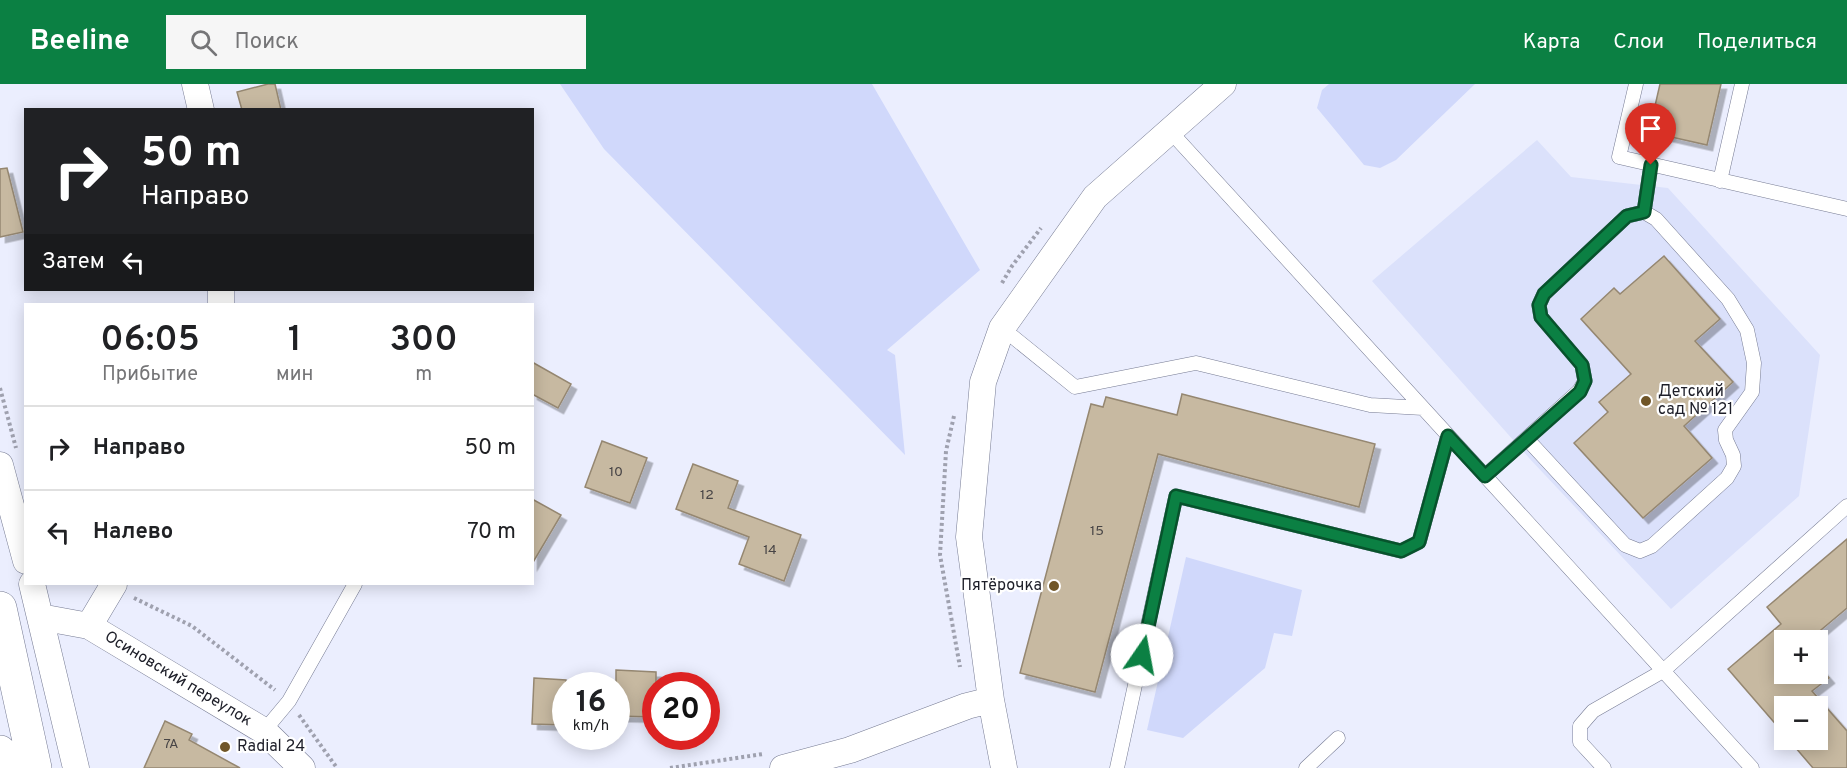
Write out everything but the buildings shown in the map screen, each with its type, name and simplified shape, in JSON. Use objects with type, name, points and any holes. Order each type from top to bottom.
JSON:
[{"type":"street","points":[[195,84],[201,108]]},
{"type":"street","points":[[1004,768],[991,700],[969,537],[983,382],[1002,328],[1095,197],[1223,84]]},
{"type":"street","points":[[8,459],[24,550]]},
{"type":"street","points":[[32,585],[76,768]]},
{"type":"street","points":[[89,626],[113,585]]},
{"type":"street","points":[[0,608],[35,768]]},
{"type":"street","name":"Осиновский переулок","points":[[40,617],[89,626],[264,731],[302,768]]},
{"type":"street","points":[[783,768],[850,750],[967,706],[991,700]]},
{"type":"street","points":[[0,752],[3,768]]},
{"type":"lane","points":[[1636,84],[1619,157],[1847,209]]},
{"type":"lane","points":[[1720,181],[1742,84]]},
{"type":"lane","points":[[1169,130],[1752,768]]},
{"type":"lane","points":[[1644,212],[1651,165]]},
{"type":"lane","points":[[1485,476],[1580,392],[1585,381],[1582,365],[1541,317],[1539,305],[1544,294],[1627,216],[1644,212],[1656,219],[1728,299],[1747,330],[1754,363],[1752,392],[1725,430],[1734,466],[1727,477],[1652,546],[1640,550],[1625,545],[1527,440]]},
{"type":"lane","points":[[1002,328],[1075,387],[1196,363],[1370,405],[1423,408]]},
{"type":"lane","points":[[1117,768],[1176,496],[1401,551],[1419,542],[1448,436]]},
{"type":"lane","points":[[1604,768],[1580,742],[1581,726],[1593,711],[1664,671],[1847,506]]},
{"type":"lane","points":[[264,731],[289,701],[354,585]]},
{"type":"lane","points":[[1306,768],[1338,738]]},
{"type":"path","points":[[0,388],[8,459]]},
{"type":"path","points":[[113,585],[192,626],[289,701],[337,768]]},
{"type":"shaded area","points":[[560,84],[872,84],[980,270],[887,350],[895,355],[905,455],[604,149]]},
{"type":"shaded area","points":[[1329,84],[1475,84],[1396,160],[1380,168],[1364,165],[1317,108],[1322,90]]},
{"type":"shaded area","name":"Детский сад № 121","points":[[1537,140],[1571,177],[1668,188],[1820,355],[1799,496],[1671,609],[1529,458],[1372,281]]},
{"type":"shaded area","points":[[1186,557],[1302,590],[1292,636],[1274,633],[1265,668],[1183,738],[1147,730]]},
{"type":"place","name":"Детский сад № 121","points":[[1646,401]]},
{"type":"place","name":"Пятёрочка","points":[[1054,586]]},
{"type":"place","name":"Radial 24","points":[[225,747]]},
{"type":"route","points":[[1142,655],[1176,496],[1401,551],[1419,542],[1448,436],[1485,476],[1580,392],[1585,381],[1582,365],[1541,317],[1539,305],[1544,294],[1627,216],[1644,212],[1651,165]]}]
